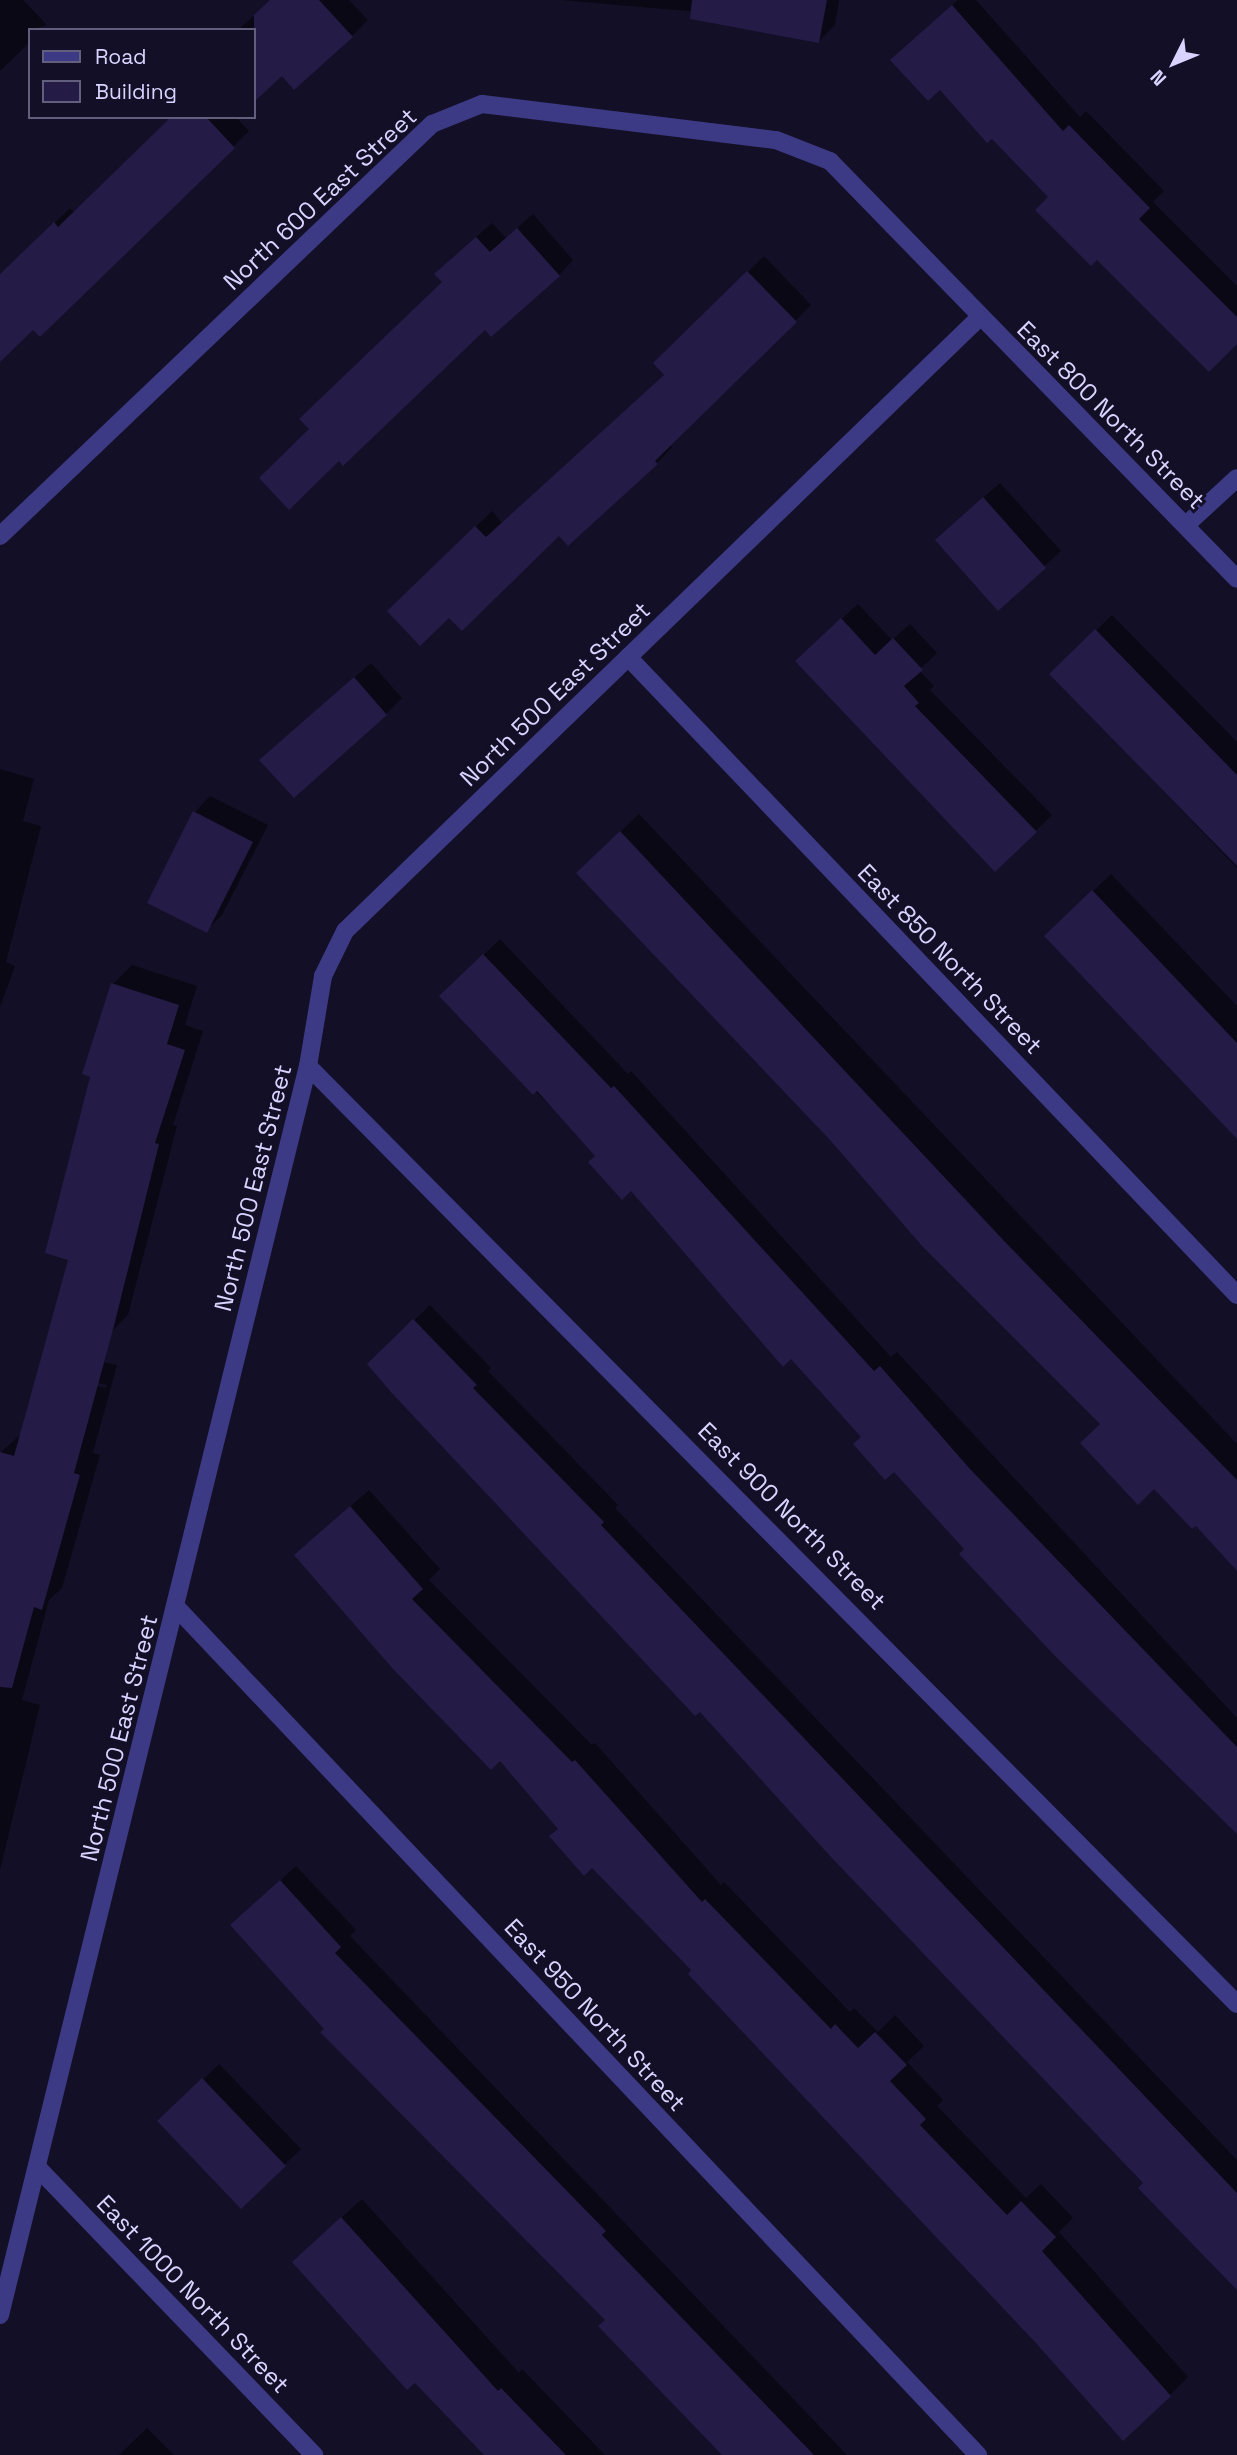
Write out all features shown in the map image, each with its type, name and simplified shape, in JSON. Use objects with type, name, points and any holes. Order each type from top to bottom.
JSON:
[{"type":"street","name":"North 600 East Street","points":[[0,536],[432,124],[482,104],[776,140],[830,161],[979,317]]},
{"type":"street","name":"East 800 North Street","points":[[979,317],[1237,579]]},
{"type":"street","name":"North 500 East Street","points":[[0,2315],[309,1066],[323,976],[345,931],[979,317]]},
{"type":"street","points":[[1186,525],[1237,478]]},
{"type":"street","name":"East 850 North Street","points":[[628,657],[1237,1296]]},
{"type":"street","name":"East 900 North Street","points":[[309,1066],[1237,2004]]},
{"type":"street","name":"East 950 North Street","points":[[177,1608],[978,2455]]},
{"type":"street","name":"East 1000 North Street","points":[[37,2167],[314,2455]]},
{"type":"building","points":[[270,0],[319,0],[353,37],[294,90],[282,76],[256,100],[254,15]]},
{"type":"building","points":[[692,0],[827,0],[819,43],[690,19]]},
{"type":"building","points":[[952,5],[1063,131],[1069,125],[1150,208],[1139,219],[1237,317],[1237,344],[1209,372],[1097,260],[1091,266],[1035,210],[1048,197],[992,139],[987,143],[940,90],[928,101],[890,60]]},
{"type":"building","points":[[169,119],[208,119],[235,148],[40,337],[33,330],[0,362],[0,274],[54,222],[58,227]]},
{"type":"building","points":[[517,228],[560,276],[491,337],[485,330],[343,466],[339,461],[289,510],[259,478],[309,429],[299,419],[442,282],[434,274],[476,237],[490,252]]},
{"type":"building","points":[[747,271],[797,322],[655,461],[658,464],[568,546],[559,536],[462,631],[449,618],[420,646],[387,611],[475,526],[486,537],[664,375],[653,363]]},
{"type":"building","points":[[983,497],[1046,568],[998,611],[935,540]]},
{"type":"building","points":[[841,618],[875,655],[893,638],[923,670],[904,686],[919,703],[915,706],[1037,832],[995,872],[795,661]]},
{"type":"building","points":[[1095,629],[1237,775],[1237,866],[1049,674]]},
{"type":"building","points":[[354,677],[387,715],[294,798],[259,760]]},
{"type":"building","points":[[193,811],[253,842],[207,933],[147,903]]},
{"type":"building","points":[[620,831],[1007,1244],[1237,1480],[1237,1571],[1196,1526],[1192,1529],[1154,1489],[1138,1505],[1080,1443],[1100,1424],[923,1247],[830,1140],[576,873]]},
{"type":"building","points":[[1092,890],[1237,1043],[1237,1139],[1044,936]]},
{"type":"building","points":[[483,954],[611,1088],[614,1086],[874,1371],[880,1366],[970,1469],[1237,1747],[1237,1834],[1056,1657],[959,1554],[964,1549],[894,1472],[885,1480],[853,1444],[861,1437],[791,1359],[783,1367],[631,1191],[622,1200],[588,1162],[595,1156],[537,1091],[533,1095],[439,996]]},
{"type":"building","points":[[111,983],[179,1005],[167,1044],[185,1050],[155,1143],[159,1144],[74,1473],[80,1475],[42,1610],[34,1607],[12,1688],[0,1687],[0,1452],[14,1456],[68,1260],[45,1253],[90,1077],[82,1074]]},
{"type":"building","points":[[413,1319],[477,1385],[473,1388],[604,1522],[601,1525],[1237,2193],[1237,2290],[1138,2188],[1143,2183],[831,1857],[700,1712],[695,1716],[367,1364]]},
{"type":"building","points":[[350,1506],[423,1589],[412,1599],[572,1762],[575,1760],[702,1902],[705,1899],[831,2029],[835,2024],[858,2048],[875,2032],[907,2065],[890,2081],[926,2119],[920,2125],[1007,2215],[1021,2201],[1056,2237],[1042,2251],[1171,2396],[1123,2441],[1034,2341],[688,1974],[691,1970],[592,1868],[584,1876],[549,1836],[558,1829],[500,1761],[491,1770],[393,1669],[294,1555]]},
{"type":"building","points":[[280,1880],[341,1947],[335,1953],[606,2231],[602,2235],[814,2455],[722,2455],[598,2326],[605,2320],[320,2032],[324,2029],[230,1925]]},
{"type":"building","points":[[202,2078],[286,2166],[241,2209],[157,2121]]},
{"type":"building","points":[[341,2217],[498,2391],[501,2388],[566,2455],[484,2455],[415,2383],[407,2390],[292,2262]]}]
